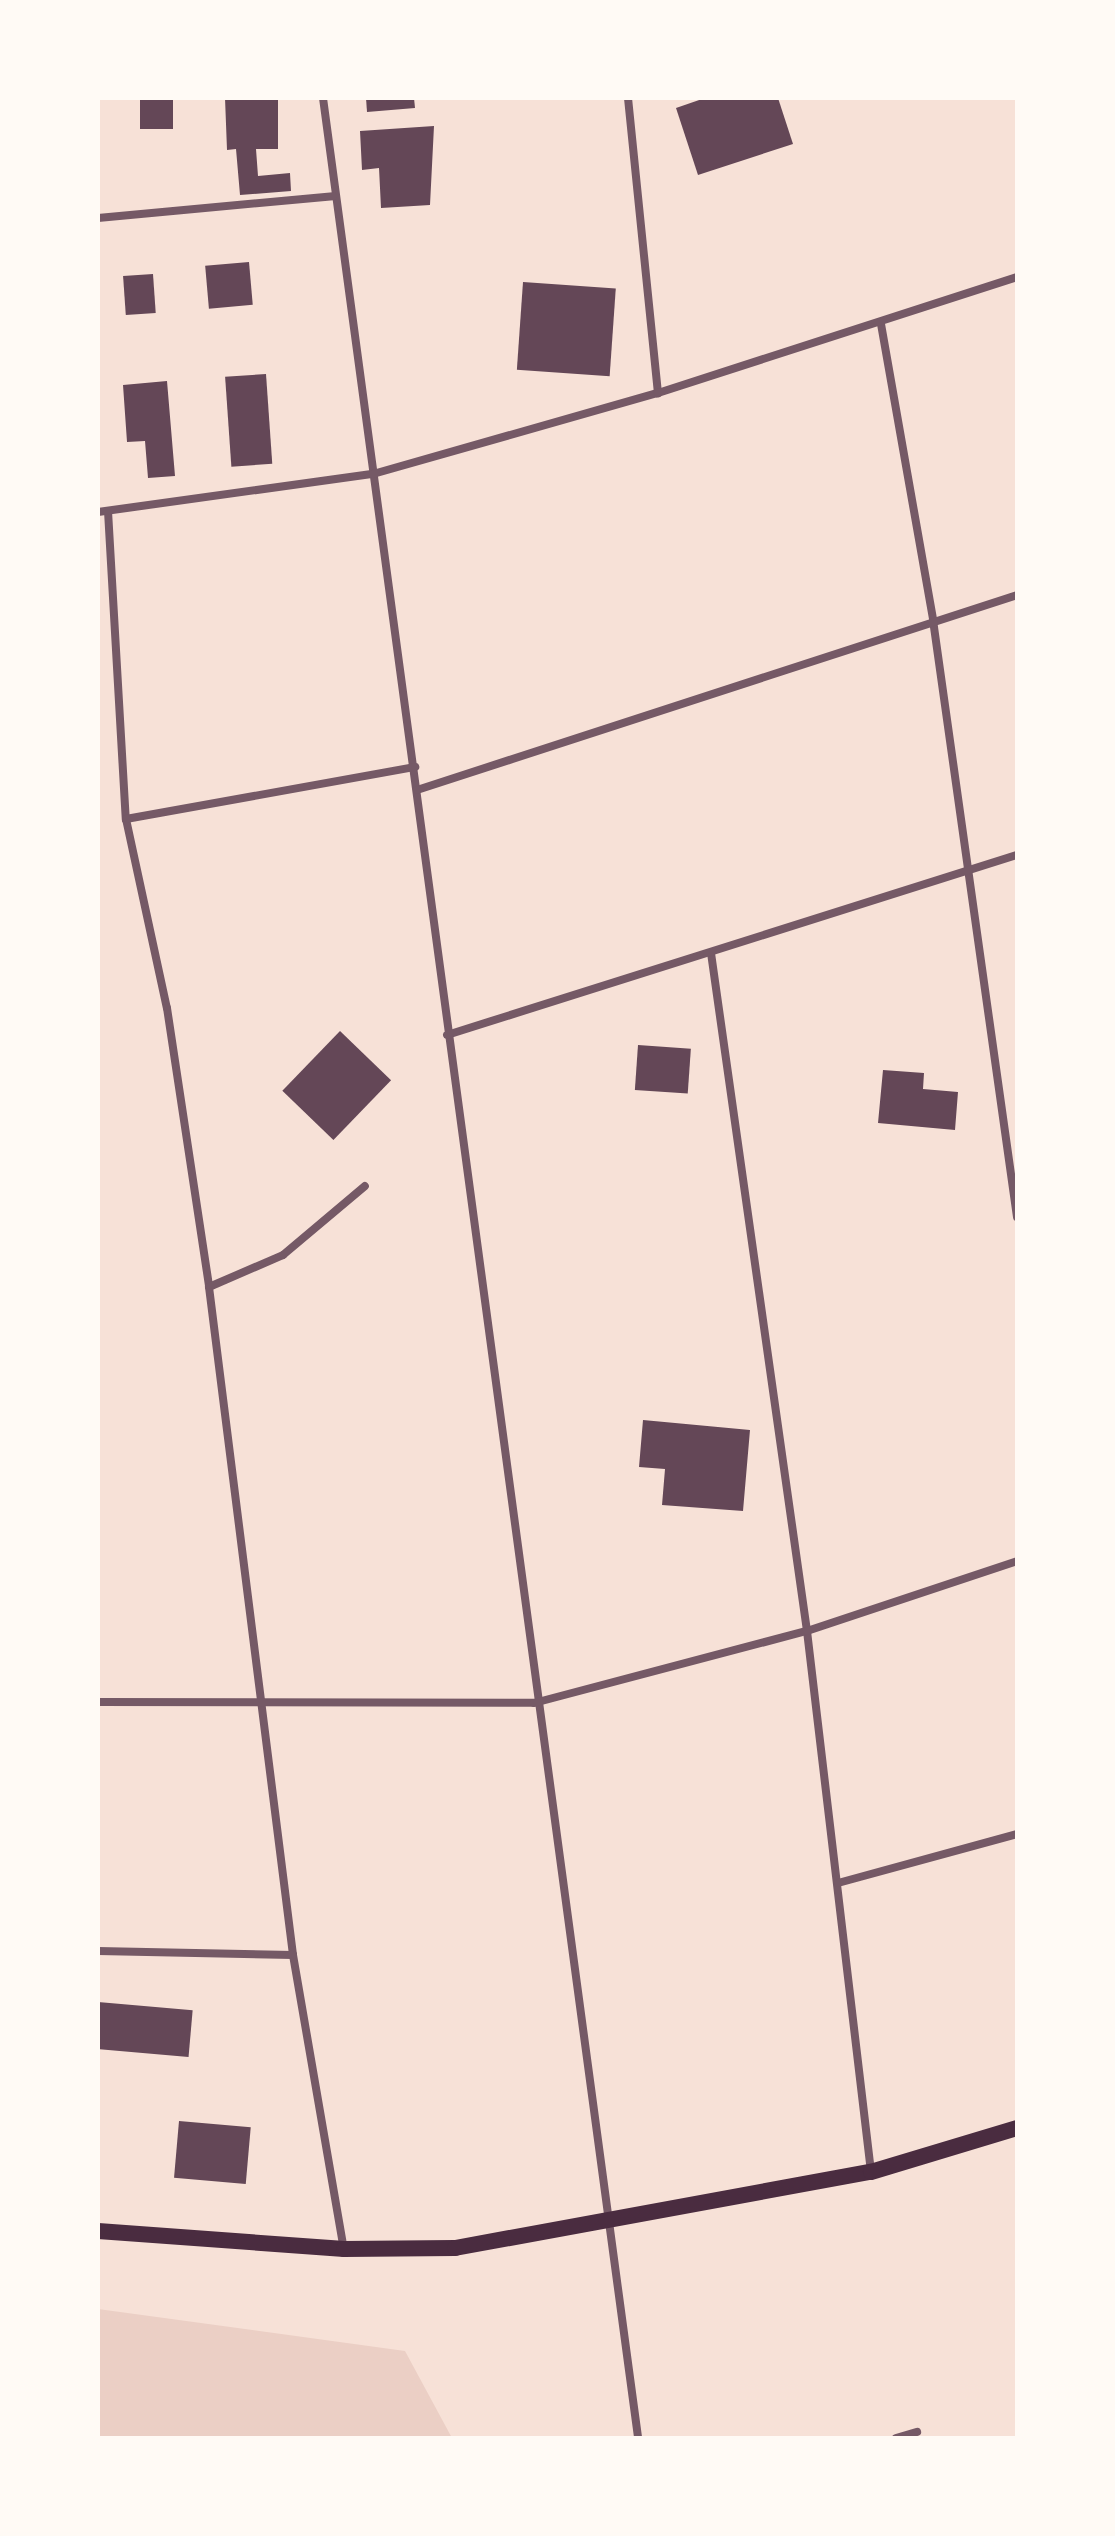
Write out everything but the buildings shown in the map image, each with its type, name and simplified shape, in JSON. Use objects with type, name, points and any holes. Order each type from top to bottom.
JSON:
[{"type":"main road","points":[[98,2231],[344,2249],[455,2248],[605,2225],[871,2172],[1017,2128]]},
{"type":"street","points":[[323,98],[333,196],[415,767],[534,1703],[605,2225],[638,2438]]},
{"type":"street","points":[[628,98],[658,393]]},
{"type":"street","points":[[98,218],[333,196]]},
{"type":"street","points":[[98,512],[373,474],[658,393],[881,324],[1017,277]]},
{"type":"street","points":[[881,324],[933,620],[1017,1217]]},
{"type":"street","points":[[108,511],[126,819],[167,1008],[209,1287],[264,1704],[293,1955],[344,2249]]},
{"type":"street","points":[[417,790],[1017,595]]},
{"type":"street","points":[[126,819],[415,767]]},
{"type":"street","points":[[447,1035],[1017,855]]},
{"type":"street","points":[[711,953],[807,1631],[871,2172]]},
{"type":"street","points":[[1007,1133],[1017,1130]]},
{"type":"street","points":[[209,1287],[283,1255],[365,1186]]},
{"type":"street","points":[[98,1702],[534,1703],[807,1631],[1017,1561]]},
{"type":"street","points":[[838,1883],[1017,1834]]},
{"type":"street","points":[[98,1951],[293,1955]]},
{"type":"street","points":[[896,2438],[917,2432]]},
{"type":"shaded area","points":[[98,2309],[405,2351],[452,2438],[98,2438]]}]
